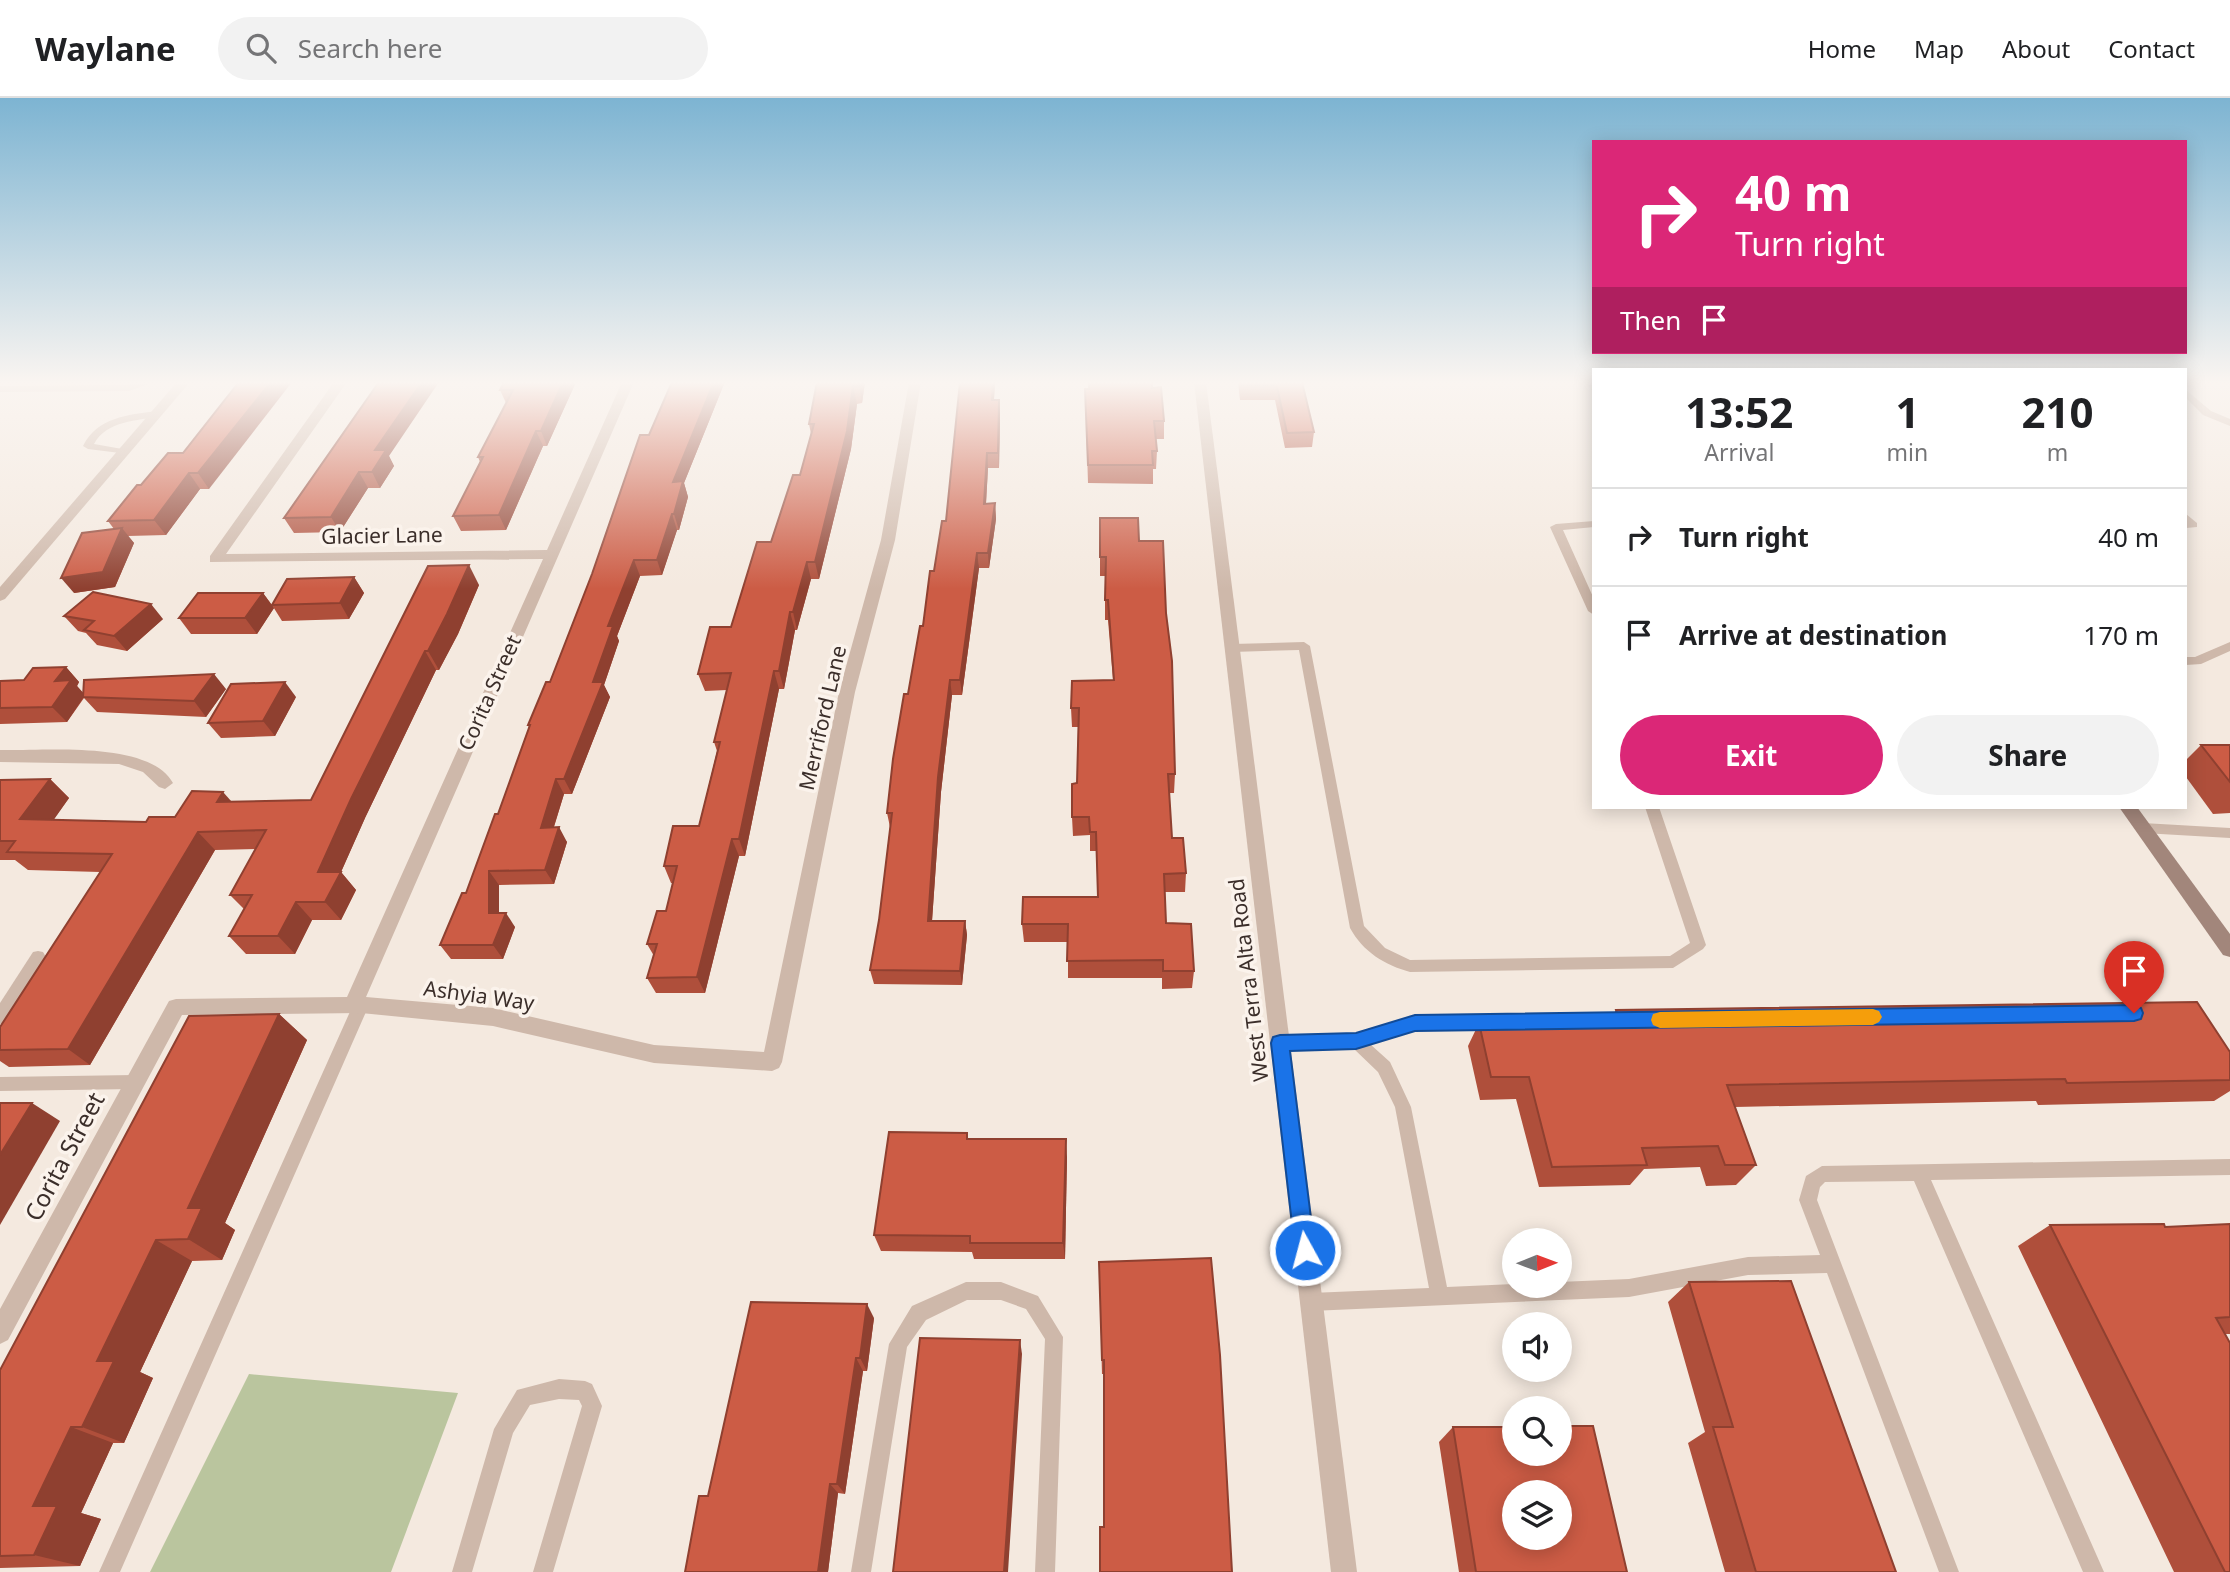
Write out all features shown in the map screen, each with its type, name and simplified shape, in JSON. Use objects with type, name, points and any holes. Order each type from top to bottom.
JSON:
[{"type":"main road","points":[[2129,809],[2230,949]]},
{"type":"street","name":"Glacier Lane","points":[[292,451],[215,559],[551,554]]},
{"type":"street","name":"Corita Street","points":[[357,1004],[597,451]]},
{"type":"street","name":"Merriford Lane","points":[[772,1062],[847,692],[888,540],[903,451]]},
{"type":"street","name":"West Terra Alta Road","points":[[1208,451],[1344,1572]]},
{"type":"street","points":[[0,596],[124,452]]},
{"type":"street","points":[[0,756],[120,758],[149,768],[165,783]]},
{"type":"street","name":"Ashyia Way","points":[[176,1006],[357,1004],[492,1017],[562,1031],[654,1055],[772,1062]]},
{"type":"street","name":"Corita Street","points":[[0,1332],[176,1006]]},
{"type":"lane","points":[[117,451],[124,452]]},
{"type":"lane","points":[[1592,524],[1556,527],[1592,607]]},
{"type":"lane","points":[[1232,648],[1304,646],[1357,928],[1368,943],[1393,962],[1410,966],[1673,962],[1690,953],[1698,945],[1653,809]]},
{"type":"lane","points":[[2187,661],[2197,661],[2230,646]]},
{"type":"lane","points":[[2143,828],[2230,833]]},
{"type":"lane","points":[[0,1017],[38,957]]},
{"type":"lane","points":[[109,1572],[357,1004]]},
{"type":"lane","points":[[1280,1043],[1356,1041],[1415,1023],[1650,1020]]},
{"type":"lane","points":[[1356,1041],[1384,1067],[1403,1107],[1440,1296]]},
{"type":"lane","points":[[0,1084],[135,1082]]},
{"type":"lane","points":[[1949,1572],[1808,1200],[1812,1182],[1822,1174],[2230,1167]]},
{"type":"lane","points":[[1919,1172],[2094,1572]]},
{"type":"lane","points":[[1311,1302],[1629,1288],[1748,1266],[1832,1264]]},
{"type":"lane","points":[[861,1572],[898,1344],[919,1313],[966,1291],[1001,1291],[1032,1302],[1054,1336],[1045,1572]]},
{"type":"lane","points":[[462,1572],[504,1429],[524,1397],[559,1389],[585,1391],[592,1406],[543,1572]]},
{"type":"green space","points":[[249,1374],[458,1393],[391,1572],[150,1572]]},
{"type":"building","points":[[216,451],[198,473],[189,473],[154,520],[108,521],[168,453]]},
{"type":"building","points":[[331,451],[385,451],[372,472],[359,472],[331,517],[284,518]]},
{"type":"building","points":[[481,451],[527,451],[499,515],[453,516],[483,457],[478,457]]},
{"type":"building","points":[[635,451],[686,451],[673,482],[683,481],[657,560],[634,560],[608,626],[613,626],[593,682],[603,682],[564,779],[556,779],[541,828],[559,827],[545,870],[489,871],[489,913],[506,913],[493,945],[440,945],[462,893],[466,893],[495,814],[498,814],[528,725],[546,682],[550,682],[592,574]]},
{"type":"building","points":[[807,451],[842,451],[815,562],[807,562],[793,612],[790,612],[779,671],[774,671],[739,839],[732,839],[697,977],[647,978],[657,944],[647,944],[657,911],[666,911],[677,866],[664,866],[673,826],[699,826],[720,742],[714,742],[731,673],[698,674],[710,627],[731,627],[757,542],[771,542],[793,475],[800,475]]},
{"type":"building","points":[[953,451],[998,451],[998,453],[987,453],[984,504],[995,503],[988,553],[977,553],[960,680],[950,680],[938,777],[928,921],[965,921],[960,971],[870,970],[892,813],[887,813],[893,759],[904,694],[908,694],[920,626],[923,626],[930,571],[934,571],[942,521],[946,521]]},
{"type":"building","points":[[1087,451],[1157,451],[1152,451],[1153,465],[1088,465]]},
{"type":"building","points":[[1100,518],[1138,518],[1139,541],[1163,541],[1166,613],[1172,661],[1175,774],[1168,774],[1172,838],[1183,838],[1186,873],[1164,874],[1166,923],[1191,924],[1194,971],[1163,971],[1163,960],[1067,961],[1068,924],[1022,924],[1023,897],[1098,897],[1096,832],[1090,832],[1089,817],[1072,817],[1072,784],[1077,783],[1079,708],[1071,708],[1072,681],[1114,680],[1108,600],[1105,600],[1106,557],[1100,557]]},
{"type":"building","points":[[122,528],[103,572],[61,578],[82,533]]},
{"type":"building","points":[[469,565],[447,614],[428,651],[425,651],[351,799],[318,872],[341,872],[325,902],[296,902],[278,936],[229,936],[252,895],[230,895],[266,830],[198,832],[68,1049],[0,1050],[0,1027],[112,854],[7,852],[15,841],[0,841],[0,780],[50,779],[20,819],[146,822],[149,817],[175,817],[192,791],[223,792],[217,802],[311,800],[428,566]]},
{"type":"building","points":[[354,577],[340,603],[272,605],[287,579]]},
{"type":"building","points":[[93,592],[151,604],[114,636],[84,630],[94,621],[64,616]]},
{"type":"building","points":[[198,593],[263,593],[245,618],[179,618]]},
{"type":"building","points":[[66,667],[55,681],[71,680],[52,707],[0,708],[0,681],[24,680],[33,668]]},
{"type":"building","points":[[214,674],[194,701],[83,697],[84,680]]},
{"type":"building","points":[[285,682],[263,721],[208,723],[231,684]]},
{"type":"building","points":[[2201,745],[2230,745],[2230,782]]},
{"type":"building","points":[[2197,1002],[2230,1052],[2230,1080],[2067,1083],[2065,1079],[1727,1085],[1756,1165],[1725,1165],[1718,1146],[1642,1148],[1647,1165],[1552,1167],[1529,1077],[1491,1077],[1479,1023],[1619,1020],[1616,1010]]},
{"type":"building","points":[[279,1014],[188,1208],[202,1208],[188,1239],[156,1240],[97,1361],[114,1361],[82,1427],[71,1427],[33,1506],[57,1506],[34,1555],[0,1556],[0,1370],[189,1016]]},
{"type":"building","points":[[0,1103],[32,1103],[0,1155]]},
{"type":"building","points":[[889,1132],[967,1133],[967,1139],[1066,1139],[1063,1243],[970,1243],[970,1236],[874,1235]]},
{"type":"building","points":[[2164,1224],[2165,1227],[2230,1224],[2230,1317],[2216,1318],[2230,1343],[2230,1572],[2225,1572],[2050,1225]]},
{"type":"building","points":[[1211,1258],[1220,1355],[1232,1572],[1100,1572],[1100,1527],[1104,1527],[1104,1360],[1099,1262]]},
{"type":"building","points":[[1791,1281],[1896,1572],[1756,1572],[1713,1427],[1733,1427],[1689,1282]]},
{"type":"building","points":[[751,1302],[867,1304],[837,1484],[830,1484],[818,1572],[685,1572],[699,1496],[708,1496]]},
{"type":"building","points":[[920,1338],[1020,1340],[1004,1572],[893,1572]]},
{"type":"building","points":[[1572,1426],[1593,1426],[1627,1572],[1476,1572],[1453,1427],[1502,1427],[1502,1466],[1572,1466]]},
{"type":"slow traffic","points":[[1660,1020],[1873,1017]]},
{"type":"route","points":[[1305,1250],[1280,1043],[1356,1041],[1415,1023],[2134,1013]]}]
